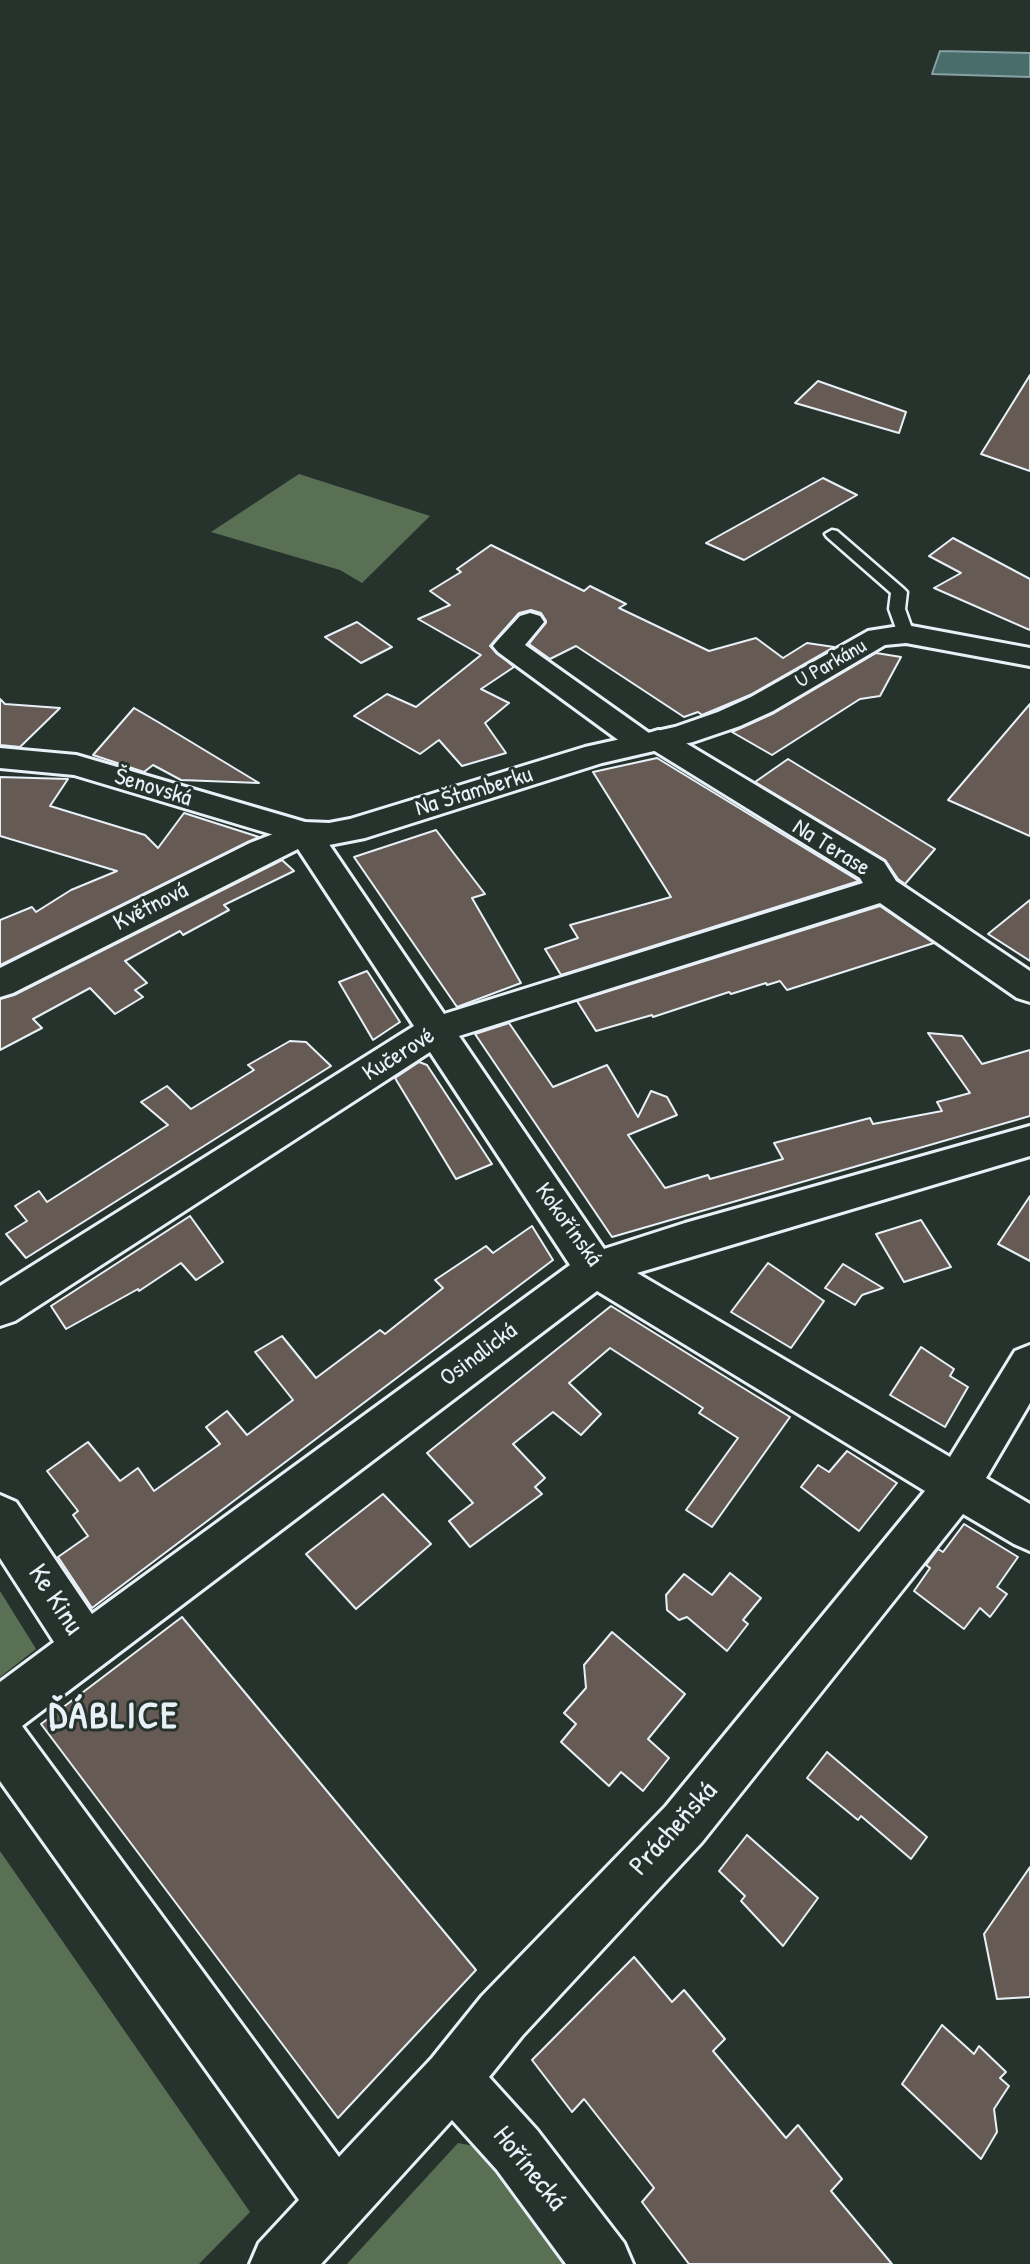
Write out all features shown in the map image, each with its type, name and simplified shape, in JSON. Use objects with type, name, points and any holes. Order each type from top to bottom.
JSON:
[{"type":"street","points":[[530,622],[508,646],[661,739]]},
{"type":"street","name":"U Parkánu","points":[[661,739],[747,712],[878,637],[906,634],[1030,657]]},
{"type":"street","name":"Na Terase","points":[[661,739],[797,826],[872,870],[884,889],[1030,989]]},
{"type":"street","name":"Na Štamberku","points":[[304,833],[329,834],[353,830],[596,754],[661,739]]},
{"type":"street","name":"Šenovská","points":[[0,758],[76,765],[304,833]]},
{"type":"street","name":"Květnová","points":[[0,984],[262,851],[304,833]]},
{"type":"street","name":"Kokořínská","points":[[304,833],[595,1269],[1030,1529]]},
{"type":"street","name":"Kučerové","points":[[0,1308],[436,1030],[884,889]]},
{"type":"street","name":"Osinalická","points":[[0,1712],[595,1269],[685,1240],[1030,1141]]},
{"type":"street","name":"Prácheňská","points":[[280,2264],[452,2078],[502,2016],[684,1824],[957,1486],[1030,1364]]},
{"type":"street","name":"Ke Kinu","points":[[0,1517],[86,1648]]},
{"type":"street","points":[[0,1738],[336,2202]]},
{"type":"street","name":"Hořínecká","points":[[452,2078],[517,2150],[603,2264]]},
{"type":"lane","points":[[832,534],[899,592],[897,609],[906,634]]},
{"type":"green space","points":[[299,474],[430,516],[362,583],[340,570],[211,532]]},
{"type":"green space","points":[[0,1591],[36,1649],[0,1677]]},
{"type":"green space","points":[[0,1851],[250,2212],[199,2264],[0,2264]]},
{"type":"green space","points":[[458,2143],[474,2146],[490,2162],[564,2264],[347,2264]]},
{"type":"water","points":[[940,51],[1030,53],[1030,77],[932,74]]},
{"type":"building","points":[[1030,375],[1030,471],[981,454]]},
{"type":"building","points":[[818,381],[906,412],[899,433],[795,403]]},
{"type":"building","points":[[823,478],[857,495],[744,560],[706,543]]},
{"type":"building","points":[[953,538],[1030,579],[1030,630],[934,588],[961,573],[929,556]]},
{"type":"building","points":[[491,545],[584,591],[590,586],[626,604],[619,608],[709,651],[756,638],[783,658],[807,643],[834,647],[750,695],[702,715],[698,712],[684,717],[576,646],[550,659],[529,644],[546,621],[541,613],[531,610],[519,613],[490,646],[514,667],[481,689],[509,703],[485,723],[506,753],[462,766],[439,740],[420,754],[354,716],[387,694],[416,707],[481,655],[418,619],[450,605],[430,591],[461,572],[457,569]]},
{"type":"building","points":[[357,622],[392,647],[361,663],[325,637]]},
{"type":"building","points":[[876,653],[901,657],[880,696],[860,699],[772,755],[732,732],[774,713]]},
{"type":"building","points":[[0,699],[5,704],[60,708],[20,747],[0,745]]},
{"type":"building","points":[[1030,704],[1030,836],[948,800]]},
{"type":"building","points":[[134,708],[259,783],[181,780],[153,765],[144,772],[93,755]]},
{"type":"building","points":[[657,758],[859,881],[561,975],[545,949],[578,938],[570,925],[671,897],[593,772]]},
{"type":"building","points":[[788,759],[935,849],[905,884],[898,879],[885,860],[755,782]]},
{"type":"building","points":[[0,777],[68,779],[50,806],[145,835],[158,848],[184,813],[259,837],[0,965],[0,920],[32,907],[36,912],[71,890],[117,871],[0,836]]},
{"type":"building","points":[[436,830],[485,894],[472,898],[521,983],[457,1007],[354,857]]},
{"type":"building","points":[[282,860],[294,871],[224,905],[229,910],[183,935],[180,931],[125,961],[147,983],[135,990],[143,997],[115,1014],[90,988],[33,1019],[42,1028],[0,1050],[0,999],[14,995]]},
{"type":"building","points":[[1030,900],[1030,961],[988,934]]},
{"type":"building","points":[[880,906],[934,943],[787,990],[780,981],[767,985],[766,983],[596,1031],[577,1001]]},
{"type":"building","points":[[367,971],[400,1022],[373,1040],[339,982]]},
{"type":"building","points":[[509,1023],[553,1087],[607,1065],[638,1117],[651,1091],[667,1097],[677,1115],[628,1135],[665,1188],[708,1175],[710,1179],[783,1159],[774,1143],[870,1118],[873,1124],[942,1111],[937,1102],[970,1093],[928,1033],[962,1036],[982,1064],[1030,1050],[1030,1116],[612,1237],[475,1034]]},
{"type":"building","points":[[290,1041],[306,1042],[331,1066],[26,1258],[6,1234],[27,1221],[15,1206],[39,1191],[47,1202],[168,1125],[141,1102],[167,1086],[191,1109],[254,1070],[248,1065]]},
{"type":"building","points":[[419,1062],[427,1065],[492,1164],[456,1179],[395,1078]]},
{"type":"building","points":[[1030,1196],[1030,1261],[998,1244]]},
{"type":"building","points":[[190,1216],[223,1262],[196,1280],[181,1263],[139,1291],[138,1289],[66,1329],[51,1306]]},
{"type":"building","points":[[921,1220],[951,1267],[904,1282],[876,1234]]},
{"type":"building","points":[[532,1226],[553,1260],[92,1608],[58,1557],[88,1536],[73,1515],[78,1511],[47,1471],[88,1442],[120,1481],[138,1468],[154,1491],[220,1444],[206,1427],[227,1411],[247,1435],[293,1400],[255,1352],[282,1336],[316,1378],[380,1330],[385,1334],[443,1288],[435,1280],[486,1246],[493,1253]]},
{"type":"building","points":[[768,1263],[824,1301],[791,1348],[731,1312]]},
{"type":"building","points":[[843,1264],[883,1288],[862,1295],[855,1305],[825,1288]]},
{"type":"building","points":[[611,1306],[790,1417],[712,1527],[686,1510],[738,1438],[699,1413],[703,1408],[610,1348],[569,1383],[601,1414],[581,1435],[553,1412],[513,1444],[545,1478],[535,1487],[542,1494],[470,1547],[449,1521],[473,1503],[427,1453]]},
{"type":"building","points":[[921,1347],[954,1369],[950,1376],[968,1387],[945,1427],[890,1395]]},
{"type":"building","points":[[847,1451],[897,1483],[859,1531],[801,1487],[818,1465],[829,1472]]},
{"type":"building","points":[[383,1494],[431,1544],[356,1609],[306,1554]]},
{"type":"building","points":[[964,1524],[1018,1557],[997,1587],[1007,1594],[990,1617],[980,1608],[964,1629],[914,1591],[930,1568],[926,1565],[938,1549],[943,1552]]},
{"type":"building","points":[[730,1573],[761,1598],[743,1620],[748,1624],[727,1651],[687,1617],[679,1620],[667,1610],[666,1595],[684,1574],[712,1595]]},
{"type":"building","points":[[182,1617],[476,1970],[338,2118],[41,1724]]},
{"type":"building","points":[[612,1632],[685,1694],[648,1739],[669,1758],[643,1791],[621,1772],[609,1786],[561,1742],[576,1724],[564,1713],[586,1688],[584,1665]]},
{"type":"building","points":[[827,1752],[927,1837],[911,1859],[861,1816],[858,1820],[807,1778]]},
{"type":"building","points":[[747,1835],[818,1898],[783,1946],[741,1901],[745,1896],[719,1871]]},
{"type":"building","points":[[1030,1867],[1030,1997],[997,1999],[984,1934]]},
{"type":"building","points":[[634,1957],[672,2002],[684,1990],[725,2039],[713,2051],[786,2138],[798,2125],[842,2179],[831,2191],[892,2264],[689,2264],[642,2202],[654,2188],[584,2099],[572,2112],[532,2060]]},
{"type":"building","points":[[942,2025],[974,2054],[979,2046],[1006,2072],[1000,2078],[1009,2086],[994,2109],[997,2132],[981,2159],[902,2084]]},
{"type":"district","name":"ĎÁBLICE","points":[[114,1718]]}]
